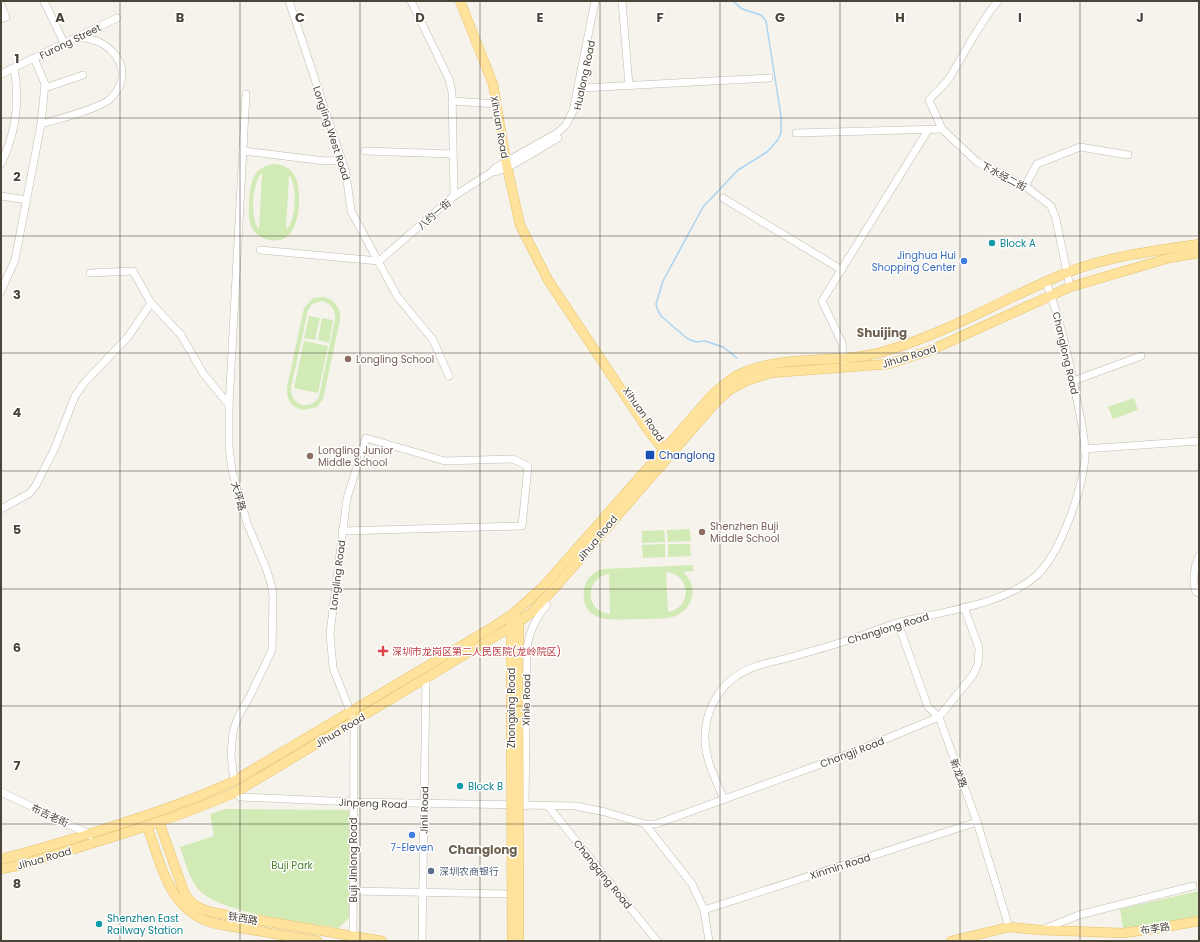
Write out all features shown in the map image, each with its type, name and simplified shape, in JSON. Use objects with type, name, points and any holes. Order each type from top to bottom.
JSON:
[{"type":"main road","name":"Xihuan Road","points":[[460,1],[493,84],[508,163],[524,222],[531,237],[590,335],[667,449]]},
{"type":"main road","name":"Xihuan Road","points":[[464,1],[497,84],[508,163]]},
{"type":"main road","name":"Jihua Road","points":[[845,364],[918,341],[1067,273],[1121,257],[1199,244]]},
{"type":"main road","name":"Jihua Road","points":[[1,869],[21,866],[147,826],[236,792],[519,622],[542,600],[714,394],[736,376],[754,368],[777,363],[888,364],[929,351],[1070,287],[1162,260],[1199,253]]},
{"type":"main road","name":"Jihua Road","points":[[1,859],[30,852],[152,814],[200,797],[234,781],[514,613],[542,587],[667,449]]},
{"type":"main road","points":[[514,613],[519,622]]},
{"type":"main road","name":"Zhongxing Road","points":[[514,613],[510,628],[515,670],[518,941]]},
{"type":"main road","name":"Zhongxing Road","points":[[513,941],[515,670],[519,622]]},
{"type":"main road","name":"铁西路","points":[[159,822],[184,892],[196,906],[216,913],[382,941]]},
{"type":"main road","name":"铁西路","points":[[147,826],[173,894],[182,906],[191,914],[210,922],[317,941]]},
{"type":"main road","name":"布李路","points":[[951,941],[1009,927],[1040,930],[1123,933],[1154,930],[1199,921]]},
{"type":"street","points":[[44,1],[64,43]]},
{"type":"street","name":"Longling West Road","points":[[288,1],[346,173],[351,211],[397,296],[433,340],[449,376]]},
{"type":"street","points":[[411,1],[449,79],[453,102],[452,154],[454,196]]},
{"type":"street","name":"Hualong Road","points":[[492,172],[497,173],[508,163],[557,133],[570,119],[595,1]]},
{"type":"street","name":"Hualong Road","points":[[508,163],[567,131],[577,112],[600,1]]},
{"type":"street","points":[[622,1],[629,85]]},
{"type":"street","name":"下水经二街","points":[[998,1],[986,16],[964,50],[949,78],[929,100],[942,129],[977,162],[1025,186],[1051,206],[1056,219],[1070,287]]},
{"type":"street","points":[[1,6],[6,17],[1,19]]},
{"type":"street","name":"Furong Street","points":[[1,74],[117,18]]},
{"type":"street","points":[[41,124],[103,104],[114,94],[119,86],[121,66],[117,56],[111,48],[103,42],[92,38],[74,38]]},
{"type":"street","points":[[1,291],[15,260],[41,124],[45,88],[42,75],[34,58]]},
{"type":"street","points":[[1,164],[11,139],[16,119],[17,98],[14,68]]},
{"type":"street","points":[[45,88],[83,75]]},
{"type":"street","points":[[582,88],[769,78]]},
{"type":"street","name":"大坪路","points":[[234,781],[231,754],[233,732],[238,717],[256,686],[272,650],[273,595],[266,568],[247,523],[232,470],[229,447],[229,405],[246,94]]},
{"type":"street","points":[[453,102],[497,104]]},
{"type":"street","points":[[796,133],[942,129]]},
{"type":"street","points":[[845,364],[842,343],[822,301],[928,130]]},
{"type":"street","points":[[1025,186],[1037,164],[1080,147],[1128,156]]},
{"type":"street","points":[[243,151],[325,161],[342,160]]},
{"type":"street","points":[[365,151],[452,154]]},
{"type":"street","name":"八约一街","points":[[379,261],[454,196],[492,172]]},
{"type":"street","points":[[1,196],[26,200]]},
{"type":"street","points":[[723,198],[842,270]]},
{"type":"street","points":[[260,250],[379,261]]},
{"type":"street","points":[[90,273],[132,271],[151,303],[181,335],[203,373],[229,405]]},
{"type":"street","name":"Changlong Road","points":[[724,800],[705,750],[705,726],[711,708],[718,694],[731,680],[748,670],[853,639],[898,623],[964,607],[1018,588],[1038,574],[1047,563],[1060,539],[1076,503],[1085,458],[1073,381],[1052,296],[1046,282]]},
{"type":"street","points":[[1,509],[30,493],[36,485],[54,450],[75,396],[85,382],[128,338],[151,303]]},
{"type":"street","points":[[1073,381],[1141,356]]},
{"type":"street","name":"Longling Road","points":[[342,531],[522,526],[528,466],[513,459],[445,461],[366,438],[347,498],[342,531],[330,633],[334,668],[350,712]]},
{"type":"street","points":[[1084,449],[1199,441]]},
{"type":"street","points":[[1199,556],[1195,566],[1194,585],[1196,592],[1199,593]]},
{"type":"street","name":"Xinle Road","points":[[519,806],[526,652],[534,625],[547,605],[542,600]]},
{"type":"street","name":"Changji Road","points":[[645,824],[656,824],[724,800],[854,752],[939,717],[973,675],[978,664],[979,648],[964,607]]},
{"type":"street","name":"新龙路","points":[[898,623],[928,707],[939,717],[977,822],[1009,927]]},
{"type":"street","name":"Jinli Road","points":[[422,941],[426,678]]},
{"type":"street","name":"Buji Jinlong Road","points":[[350,712],[354,721],[354,936]]},
{"type":"street","name":"布吉老街","points":[[1,792],[89,834]]},
{"type":"street","name":"Jinpeng Road","points":[[236,792],[240,797],[353,802],[576,806],[605,812],[645,824]]},
{"type":"street","points":[[513,941],[519,806]]},
{"type":"street","points":[[518,941],[519,806]]},
{"type":"street","name":"Changqing Road","points":[[548,806],[657,941]]},
{"type":"street","name":"Xinmin Road","points":[[704,910],[977,822]]},
{"type":"street","points":[[645,824],[692,884],[704,910],[709,941]]},
{"type":"street","points":[[89,834],[93,843]]},
{"type":"street","points":[[1040,930],[1079,915],[1193,886]]},
{"type":"street","points":[[353,891],[514,894]]},
{"type":"green space","points":[[273,164],[281,165],[287,168],[292,172],[298,183],[299,197],[297,219],[292,232],[282,240],[275,241],[261,237],[253,230],[249,220],[251,184],[256,173],[266,166]],"holes":[[[262,174],[259,229],[254,218],[253,202],[256,185]],[[289,175],[294,187],[295,203],[292,219],[286,230]]]},
{"type":"green space","points":[[313,298],[327,298],[336,304],[340,315],[340,320],[323,399],[317,407],[304,410],[291,403],[287,392],[287,387],[304,308]],"holes":[[[322,301],[334,310],[335,319],[319,397],[311,404],[301,404],[294,399],[291,388],[308,310],[312,304]]]},
{"type":"green space","points":[[309,316],[320,318],[315,340],[304,338]]},
{"type":"green space","points":[[322,318],[333,320],[329,343],[318,340]]},
{"type":"green space","points":[[304,341],[328,346],[318,393],[294,388]]},
{"type":"green space","points":[[1134,398],[1138,410],[1113,419],[1108,407]]},
{"type":"green space","points":[[690,529],[691,541],[668,542],[667,530]]},
{"type":"green space","points":[[664,530],[665,542],[642,543],[642,531]]},
{"type":"green space","points":[[665,544],[665,557],[643,558],[642,545]]},
{"type":"green space","points":[[668,544],[690,544],[691,556],[668,557]]},
{"type":"green space","points":[[693,565],[693,571],[683,572],[691,584],[693,591],[692,598],[680,614],[673,617],[618,620],[601,618],[587,609],[584,601],[584,590],[586,582],[590,576],[603,569]],"holes":[[[666,572],[674,574],[680,579],[684,584],[686,591],[682,604],[676,609],[668,612]],[[609,574],[610,614],[602,612],[596,607],[592,602],[591,595],[595,582],[601,577]]]},
{"type":"green space","name":"Buji Park","points":[[226,809],[349,810],[349,918],[338,928],[264,916],[225,905],[209,898],[198,889],[190,875],[180,847],[214,836],[210,814]]},
{"type":"green space","points":[[1199,891],[1199,916],[1153,925],[1123,928],[1120,909]]},
{"type":"waterway","points":[[733,1],[742,9],[761,15],[766,21],[781,116],[781,133],[777,141],[767,152],[738,170],[703,207],[663,281],[656,304],[662,317],[688,339],[696,342],[705,341],[723,347],[737,358]]},
{"type":"place","name":"Block A","points":[[992,243]]},
{"type":"place","name":"Jinghua Hui Shopping Center","points":[[964,261]]},
{"type":"place","name":"Longling School","points":[[348,359]]},
{"type":"place","name":"Changlong","points":[[650,455]]},
{"type":"place","name":"Longling Junior Middle School","points":[[310,456]]},
{"type":"place","name":"Shenzhen Buji Middle School","points":[[702,532]]},
{"type":"place","name":"深圳市龙岗区第二人民医院(龙岭院区)","points":[[383,651]]},
{"type":"place","name":"Block B","points":[[460,786]]},
{"type":"place","name":"7-Eleven","points":[[412,835]]},
{"type":"place","name":"深圳农商银行","points":[[431,871]]},
{"type":"place","name":"Shenzhen East Railway Station","points":[[99,924]]},
{"type":"district","name":"Shuijing","points":[[882,333]]},
{"type":"district","name":"Changlong","points":[[483,850]]}]
